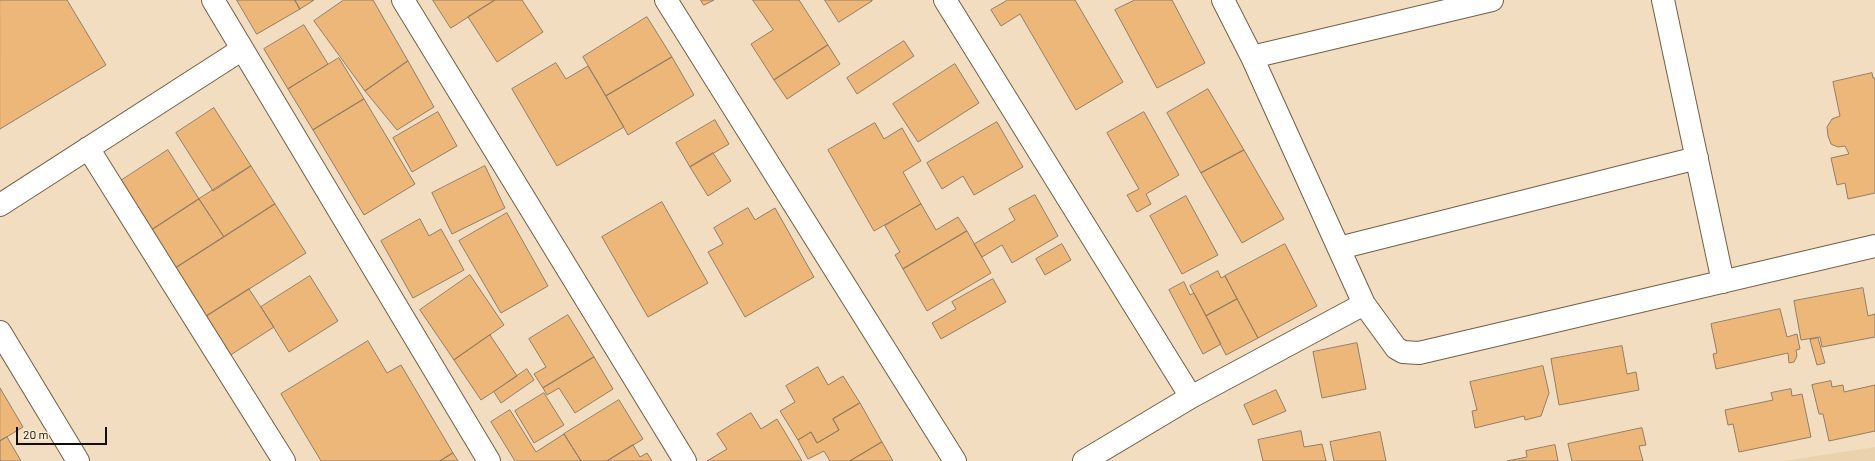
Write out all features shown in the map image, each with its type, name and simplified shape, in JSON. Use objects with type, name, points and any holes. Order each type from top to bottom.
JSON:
[{"type":"street","points":[[213,0],[241,50],[488,461]]},
{"type":"street","points":[[403,0],[685,461]]},
{"type":"street","points":[[666,0],[955,461]]},
{"type":"street","points":[[945,0],[1191,397]]},
{"type":"street","points":[[1223,0],[1252,57],[1364,304],[1396,348],[1403,352],[1419,353],[1875,246]]},
{"type":"street","points":[[1252,57],[1492,0]]},
{"type":"street","points":[[1663,0],[1723,282]]},
{"type":"street","points":[[0,205],[241,50]]},
{"type":"street","points":[[88,148],[284,461]]},
{"type":"street","points":[[1338,248],[1697,158]]},
{"type":"street","points":[[1084,461],[1191,397],[1364,304]]},
{"type":"street","points":[[0,332],[78,461]]},
{"type":"shaded area","points":[[1875,447],[1875,461],[1783,461]]},
{"type":"building","points":[[0,0],[67,0],[106,65],[0,129]]},
{"type":"building","points":[[237,0],[295,0],[300,9],[257,34]]},
{"type":"building","points":[[295,0],[314,0],[300,9]]},
{"type":"building","points":[[344,0],[373,0],[408,61],[365,91],[314,21]]},
{"type":"building","points":[[433,0],[495,0],[451,28]]},
{"type":"building","points":[[495,0],[522,0],[543,32],[497,62],[468,17]]},
{"type":"building","points":[[701,0],[714,0],[704,5]]},
{"type":"building","points":[[753,0],[799,0],[828,45],[774,80],[751,44],[773,30]]},
{"type":"building","points":[[825,0],[872,0],[872,1],[839,22]]},
{"type":"building","points":[[1008,0],[1075,0],[1123,82],[1076,110],[1020,14],[1001,26],[991,10]]},
{"type":"building","points":[[1135,0],[1172,0],[1205,63],[1157,88],[1115,10]]},
{"type":"building","points":[[647,17],[672,57],[606,96],[583,57]]},
{"type":"building","points":[[304,25],[328,64],[288,89],[264,49]]},
{"type":"building","points":[[904,41],[914,56],[857,94],[847,78]]},
{"type":"building","points":[[828,45],[840,64],[787,99],[774,80]]},
{"type":"building","points":[[672,57],[694,95],[628,135],[606,96]]},
{"type":"building","points":[[339,58],[364,99],[313,130],[288,89]]},
{"type":"building","points":[[408,61],[434,107],[397,130],[365,91]]},
{"type":"building","points":[[556,63],[566,79],[588,66],[624,127],[557,166],[512,89]]},
{"type":"building","points":[[955,64],[979,103],[918,142],[893,104]]},
{"type":"building","points":[[1872,73],[1873,78],[1875,78],[1875,193],[1848,199],[1845,183],[1837,185],[1831,158],[1849,154],[1845,146],[1838,147],[1831,144],[1828,136],[1827,127],[1832,119],[1840,116],[1833,82]]},
{"type":"building","points":[[1208,89],[1244,150],[1201,173],[1167,113]]},
{"type":"building","points":[[364,99],[415,184],[364,215],[313,130]]},
{"type":"building","points":[[214,108],[251,166],[213,191],[176,133]]},
{"type":"building","points":[[438,112],[457,146],[412,172],[393,138]]},
{"type":"building","points":[[1144,112],[1179,175],[1146,194],[1151,204],[1137,212],[1127,195],[1139,189],[1107,133]]},
{"type":"building","points":[[715,120],[729,144],[690,167],[676,143]]},
{"type":"building","points":[[997,122],[1023,167],[974,195],[963,176],[942,189],[927,163]]},
{"type":"building","points":[[875,123],[884,139],[902,128],[921,161],[903,172],[921,204],[874,231],[828,150]]},
{"type":"building","points":[[168,150],[199,199],[150,231],[119,182]]},
{"type":"building","points":[[1244,150],[1284,219],[1242,243],[1201,173]]},
{"type":"building","points":[[713,153],[731,181],[708,196],[690,167]]},
{"type":"building","points":[[251,166],[275,204],[224,237],[199,199]]},
{"type":"building","points":[[485,166],[505,208],[452,234],[432,193]]},
{"type":"building","points":[[1035,195],[1058,236],[1012,263],[1002,245],[982,257],[974,244],[1015,220],[1009,209]]},
{"type":"building","points":[[1186,196],[1218,255],[1182,274],[1150,216]]},
{"type":"building","points":[[199,199],[224,237],[174,269],[150,231]]},
{"type":"building","points":[[662,202],[708,283],[648,317],[602,237]]},
{"type":"building","points":[[275,204],[306,253],[205,317],[174,269]]},
{"type":"building","points":[[921,204],[936,230],[958,217],[967,231],[903,269],[895,255],[900,252],[885,226]]},
{"type":"building","points":[[748,208],[755,220],[775,208],[814,277],[745,317],[708,252],[723,244],[714,228]]},
{"type":"building","points":[[507,213],[548,286],[501,313],[459,241]]},
{"type":"building","points":[[420,219],[429,236],[441,229],[464,270],[413,298],[381,241]]},
{"type":"building","points":[[967,231],[991,273],[927,311],[903,269]]},
{"type":"building","points":[[1062,244],[1071,260],[1045,275],[1036,259]]},
{"type":"building","points":[[1285,244],[1317,306],[1258,338],[1225,276]]},
{"type":"building","points":[[1218,271],[1221,278],[1225,276],[1237,299],[1206,316],[1190,286]]},
{"type":"building","points":[[470,275],[504,325],[454,360],[420,310]]},
{"type":"building","points":[[310,276],[338,321],[289,352],[261,307]]},
{"type":"building","points":[[993,279],[1006,302],[941,339],[932,323],[956,309],[952,302]]},
{"type":"building","points":[[1184,282],[1190,295],[1194,293],[1221,344],[1203,354],[1169,290]]},
{"type":"building","points":[[1863,288],[1868,316],[1875,314],[1875,337],[1822,347],[1820,337],[1801,340],[1794,301]]},
{"type":"building","points":[[249,289],[274,327],[229,356],[205,317]]},
{"type":"building","points":[[1237,299],[1258,338],[1226,355],[1206,316]]},
{"type":"building","points":[[1780,309],[1787,337],[1797,334],[1800,349],[1796,350],[1797,356],[1794,362],[1789,363],[1788,353],[1716,369],[1713,354],[1717,353],[1711,324]]},
{"type":"building","points":[[568,315],[594,357],[543,388],[534,374],[546,367],[529,339]]},
{"type":"building","points":[[490,335],[517,376],[481,400],[454,360]]},
{"type":"building","points":[[1818,338],[1825,363],[1817,365],[1810,340]]},
{"type":"building","points":[[368,341],[387,373],[401,365],[453,453],[440,461],[321,461],[281,394]]},
{"type":"building","points":[[1357,343],[1366,389],[1322,398],[1313,352]]},
{"type":"building","points":[[1622,346],[1627,374],[1636,372],[1639,390],[1559,405],[1551,359]]},
{"type":"building","points":[[594,357],[613,389],[575,413],[559,388],[547,395],[543,388]]},
{"type":"building","points":[[1543,366],[1549,393],[1541,416],[1525,420],[1524,416],[1475,428],[1472,411],[1477,410],[1470,382]]},
{"type":"building","points":[[818,367],[828,385],[843,376],[860,403],[833,419],[839,430],[817,443],[811,432],[798,440],[780,411],[795,402],[786,386]]},
{"type":"building","points":[[527,369],[534,380],[501,403],[494,392]]},
{"type":"building","points":[[1831,381],[1832,387],[1843,385],[1844,392],[1875,385],[1875,431],[1829,441],[1823,414],[1819,414],[1812,385]]},
{"type":"building","points":[[0,388],[23,427],[0,441]]},
{"type":"building","points":[[1791,389],[1792,396],[1802,394],[1811,437],[1739,452],[1733,424],[1728,425],[1725,410],[1773,400],[1771,393]]},
{"type":"building","points":[[1276,390],[1286,411],[1253,425],[1244,405]]},
{"type":"building","points":[[544,393],[564,425],[534,443],[515,411]]},
{"type":"building","points":[[619,400],[643,439],[607,461],[581,461],[564,434]]},
{"type":"building","points":[[860,403],[882,442],[850,461],[830,461],[824,451],[808,459],[798,440],[811,432],[817,443],[839,430],[833,419]]},
{"type":"building","points":[[510,410],[536,452],[564,434],[581,461],[515,461],[491,422]]},
{"type":"building","points":[[751,413],[761,429],[777,419],[802,461],[707,461],[727,449],[717,434]]},
{"type":"building","points":[[1642,428],[1646,445],[1639,446],[1643,461],[1572,461],[1568,444]]},
{"type":"building","points":[[1301,431],[1304,447],[1322,444],[1326,461],[1263,461],[1258,440]]},
{"type":"building","points":[[1380,432],[1386,461],[1334,461],[1330,442]]},
{"type":"building","points":[[7,437],[21,461],[0,461],[0,441]]},
{"type":"building","points":[[882,442],[893,461],[850,461]]},
{"type":"building","points":[[633,445],[640,457],[647,453],[652,461],[607,461]]},
{"type":"building","points":[[1555,445],[1558,461],[1507,461],[1527,457],[1526,451]]},
{"type":"building","points":[[453,453],[458,461],[440,461]]}]
